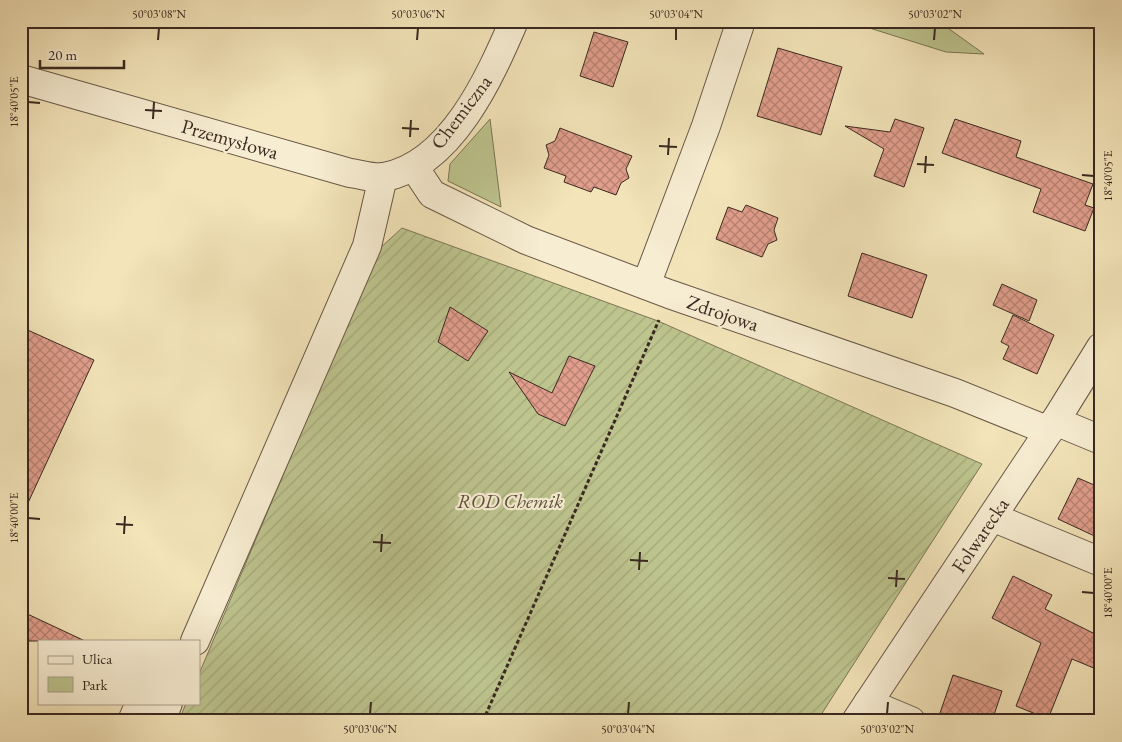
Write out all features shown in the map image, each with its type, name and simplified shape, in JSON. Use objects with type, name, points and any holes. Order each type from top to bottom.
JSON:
[{"type":"street","name":"Chemiczna","points":[[382,177],[414,167],[435,150],[462,119],[489,79],[514,21]]},
{"type":"street","points":[[658,289],[706,126],[741,21]]},
{"type":"street","name":"Przemysłowa","points":[[21,79],[350,173],[382,177]]},
{"type":"street","name":"Zdrojowa","points":[[414,167],[432,194],[526,240],[658,289],[955,393],[1052,426],[1101,440]]},
{"type":"street","points":[[191,636],[366,246],[382,177]]},
{"type":"street","name":"Folwarecka","points":[[862,712],[1052,426],[1101,347]]},
{"type":"street","points":[[992,517],[1101,562]]},
{"type":"street","points":[[132,721],[140,704]]},
{"type":"street","points":[[161,721],[168,704]]},
{"type":"street","points":[[862,712],[911,721]]},
{"type":"path","points":[[483,721],[658,289]]},
{"type":"green space","points":[[847,21],[938,21],[984,54],[946,52]]},
{"type":"green space","points":[[490,119],[501,207],[448,181],[450,164]]},
{"type":"green space","name":"ROD Chemik","points":[[402,228],[658,321],[982,464],[817,721],[179,721],[186,704],[200,704],[200,672],[378,250]]},
{"type":"building","points":[[594,32],[628,42],[613,87],[580,76]]},
{"type":"building","points":[[778,48],[842,67],[821,135],[757,116]]},
{"type":"building","points":[[895,119],[924,128],[904,187],[874,176],[884,149],[845,126],[890,132]]},
{"type":"building","points":[[955,119],[1021,141],[1016,157],[1093,184],[1085,205],[1094,208],[1085,231],[1033,212],[1041,189],[942,153]]},
{"type":"building","points":[[560,128],[632,156],[626,169],[629,178],[621,183],[616,195],[594,187],[591,192],[564,182],[566,176],[544,168],[549,155],[546,145],[555,141]]},
{"type":"building","points":[[746,205],[778,218],[774,230],[777,240],[768,244],[762,257],[716,239],[728,207],[742,212]]},
{"type":"building","points":[[862,253],[927,275],[912,318],[848,296]]},
{"type":"building","points":[[1002,284],[1037,300],[1029,321],[993,305]]},
{"type":"building","points":[[450,307],[488,331],[468,361],[438,342]]},
{"type":"building","points":[[1013,315],[1054,335],[1037,374],[1003,359],[1009,346],[1001,342]]},
{"type":"building","points":[[21,327],[94,360],[21,518]]},
{"type":"building","points":[[569,356],[595,366],[565,426],[538,414],[509,372],[552,393]]},
{"type":"building","points":[[1078,478],[1101,488],[1101,539],[1058,519]]},
{"type":"building","points":[[1013,576],[1052,595],[1045,609],[1101,637],[1101,671],[1072,659],[1048,719],[1016,706],[1041,643],[992,618]]},
{"type":"building","points":[[21,611],[83,640],[38,640],[21,641]]},
{"type":"building","points":[[953,675],[1002,691],[992,721],[952,721],[939,716]]}]
